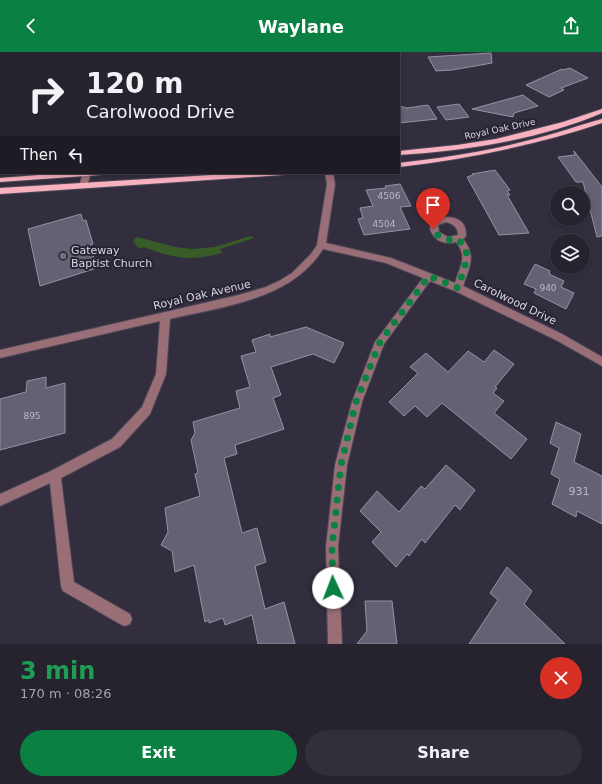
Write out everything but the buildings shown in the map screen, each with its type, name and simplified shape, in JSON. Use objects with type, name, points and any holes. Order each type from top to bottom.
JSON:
[{"type":"main road","name":"Royal Oak Drive","points":[[400,153],[470,146],[524,136],[602,111]]},
{"type":"main road","name":"Royal Oak Drive","points":[[400,165],[436,161],[493,151],[538,141],[602,121]]},
{"type":"main road","points":[[0,180],[75,174]]},
{"type":"main road","points":[[0,191],[267,174]]},
{"type":"street","points":[[83,186],[87,174]]},
{"type":"street","name":"Royal Oak Avenue","points":[[0,354],[239,299],[268,290],[295,275],[306,266],[321,245],[331,184],[329,174]]},
{"type":"street","points":[[458,239],[466,249],[467,259],[458,288]]},
{"type":"street","name":"Carolwood Drive","points":[[321,245],[388,260],[458,288],[559,336],[602,362]]},
{"type":"street","points":[[335,644],[332,547],[341,465],[356,402],[380,342],[429,276]]},
{"type":"street","points":[[0,500],[55,475],[116,443],[146,410],[161,374],[165,316]]},
{"type":"street","points":[[55,475],[68,586],[125,619]]},
{"type":"green space","points":[[251,236],[254,238],[220,249],[222,253],[190,258],[182,258],[164,254],[143,247],[139,249],[133,241],[138,237],[175,247],[192,249],[215,247]]},
{"type":"place","name":"Gateway Baptist Church","points":[[63,256]]},
{"type":"route","points":[[333,588],[332,547],[341,465],[356,402],[380,342],[429,276],[458,288],[467,259],[466,249],[458,239],[450,241],[442,239],[436,235],[433,229]]}]
